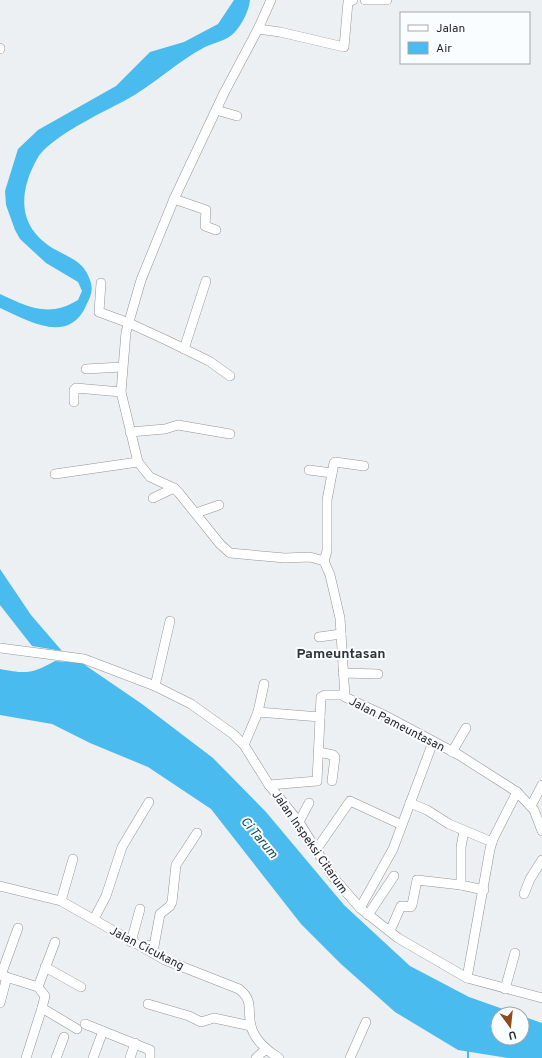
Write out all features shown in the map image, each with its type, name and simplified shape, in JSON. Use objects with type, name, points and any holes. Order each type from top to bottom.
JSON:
[{"type":"street","points":[[271,0],[174,198],[141,280],[129,323],[122,367],[121,392],[138,462],[146,473],[154,479],[174,488],[220,544],[230,553],[262,557],[310,558],[324,560],[327,551],[327,500],[335,462],[364,466]]},
{"type":"street","points":[[258,29],[280,32],[344,47],[348,2],[353,0]]},
{"type":"street","points":[[365,0],[387,0]]},
{"type":"street","points":[[216,110],[237,116]]},
{"type":"street","points":[[174,198],[206,210],[205,226],[216,230]]},
{"type":"street","points":[[184,349],[206,281]]},
{"type":"street","points":[[101,283],[99,312],[129,323],[209,361],[230,376]]},
{"type":"street","points":[[86,369],[122,367]]},
{"type":"street","points":[[74,402],[74,390],[76,388],[121,392]]},
{"type":"street","points":[[130,432],[165,429],[178,425],[230,434]]},
{"type":"street","points":[[55,474],[138,462]]},
{"type":"street","points":[[310,470],[332,473]]},
{"type":"street","points":[[152,498],[174,488]]},
{"type":"street","points":[[196,513],[219,505]]},
{"type":"street","name":"Jalan Pameuntasan","points":[[324,560],[330,575],[340,618],[344,695],[354,702],[384,715],[452,752],[517,792],[539,815],[542,831]]},
{"type":"street","points":[[155,686],[170,621]]},
{"type":"street","points":[[319,637],[341,634]]},
{"type":"street","name":"Jalan Inspeksi Citarum","points":[[0,648],[73,656],[94,662],[155,686],[191,704],[234,734],[244,745],[269,785],[299,822],[340,887],[360,908],[390,931],[467,978],[542,998]]},
{"type":"street","points":[[343,673],[378,674]]},
{"type":"street","points":[[244,745],[258,712],[264,684]]},
{"type":"street","points":[[269,785],[317,781],[321,697],[325,695],[344,695]]},
{"type":"street","points":[[258,712],[320,717]]},
{"type":"street","points":[[452,752],[466,728]]},
{"type":"street","points":[[360,908],[385,866],[433,742]]},
{"type":"street","points":[[319,752],[333,755],[334,757],[332,781]]},
{"type":"street","points":[[531,806],[542,785]]},
{"type":"street","points":[[467,978],[492,842],[517,792]]},
{"type":"street","points":[[316,850],[351,801],[402,825]]},
{"type":"street","points":[[94,919],[106,896],[122,847],[149,802]]},
{"type":"street","points":[[299,822],[309,803]]},
{"type":"street","points":[[410,803],[425,809],[449,824],[492,842]]},
{"type":"street","points":[[461,885],[461,847],[464,831]]},
{"type":"street","points":[[140,946],[154,946],[159,916],[172,902],[176,865],[196,833]]},
{"type":"street","points":[[61,901],[73,859]]},
{"type":"street","points":[[524,894],[530,879],[542,860]]},
{"type":"street","points":[[368,914],[394,876]]},
{"type":"street","points":[[390,931],[401,906],[411,907],[417,880],[461,885],[484,890]]},
{"type":"street","name":"Jalan Cicukang","points":[[0,886],[61,901],[165,960],[239,989],[245,994],[249,1001],[251,1026],[266,1049],[279,1058]]},
{"type":"street","points":[[131,942],[140,909]]},
{"type":"street","points":[[0,1003],[3,976],[18,928]]},
{"type":"street","points":[[38,987],[55,942]]},
{"type":"street","points":[[505,989],[515,953]]},
{"type":"street","points":[[45,967],[81,987]]},
{"type":"street","points":[[3,976],[38,987],[45,996],[26,1058]]},
{"type":"street","points":[[148,1004],[189,1016],[202,1022],[214,1018],[251,1026]]},
{"type":"street","points":[[42,1008],[81,1026],[103,1031],[135,1043],[150,1050],[150,1058]]},
{"type":"street","points":[[350,1058],[366,1022]]},
{"type":"street","points":[[93,1058],[103,1031]]},
{"type":"street","points":[[56,1058],[64,1037]]},
{"type":"street","points":[[130,1058],[135,1043]]},
{"type":"street","points":[[256,1058],[266,1049]]},
{"type":"water","points":[[234,0],[250,0],[245,17],[238,29],[232,35],[194,53],[135,95],[64,134],[43,151],[37,159],[26,186],[24,198],[25,211],[35,233],[45,242],[81,265],[87,274],[92,287],[91,294],[86,306],[78,318],[69,325],[59,327],[47,326],[23,319],[0,308],[0,294],[29,306],[39,309],[48,309],[58,308],[78,300],[82,291],[78,282],[46,263],[20,239],[15,230],[6,205],[5,191],[18,149],[38,130],[116,86],[150,52],[184,42],[218,24]]},
{"type":"water","points":[[0,569],[31,615],[62,651],[32,646],[0,605]]},
{"type":"water","name":"Ci Tarum","points":[[55,661],[82,663],[142,704],[213,758],[266,812],[344,905],[410,966],[469,997],[494,1006],[490,1006],[490,1046],[530,1046],[530,1019],[542,1023],[542,1058],[508,1058],[458,1050],[395,1012],[341,964],[301,924],[211,809],[148,767],[90,743],[52,724],[0,715],[0,669],[16,672],[29,672]]},
{"type":"waterway","points":[[468,1049],[468,1058]]},
{"type":"district","name":"Pameuntasan","points":[[341,653]]}]
